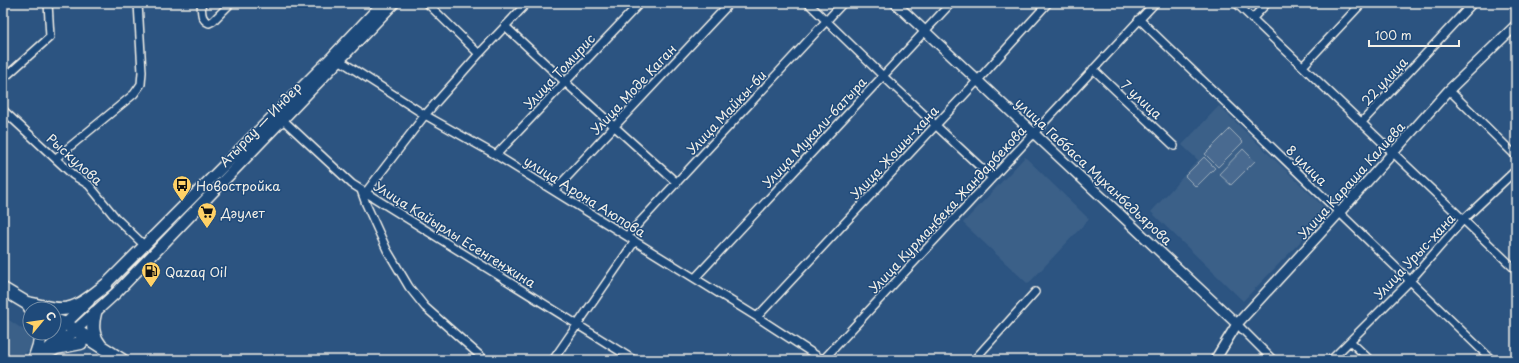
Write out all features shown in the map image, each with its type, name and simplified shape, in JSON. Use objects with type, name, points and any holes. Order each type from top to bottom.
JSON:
[{"type":"highway","points":[[62,309],[87,299],[106,285]]},
{"type":"highway","points":[[3,289],[22,301]]},
{"type":"highway","points":[[95,313],[93,332],[95,339],[100,346]]},
{"type":"highway","points":[[64,326],[81,343],[108,360]]},
{"type":"highway","points":[[64,326],[122,360]]},
{"type":"highway","points":[[35,360],[40,341]]},
{"type":"highway","points":[[35,360],[56,348],[81,343]]},
{"type":"main road","name":"Атырау — Индер","points":[[336,58],[383,3]]},
{"type":"main road","name":"Атырау — Индер","points":[[64,326],[144,245],[279,116],[336,58],[394,3]]},
{"type":"main road","name":"Атырау — Индер","points":[[64,326],[95,313],[116,293],[279,116]]},
{"type":"main road","points":[[35,360],[55,342],[64,326]]},
{"type":"street","points":[[3,79],[50,37],[48,3]]},
{"type":"street","points":[[56,158],[134,94],[141,84],[142,72],[138,3]]},
{"type":"street","points":[[201,3],[202,17],[209,23],[213,21],[231,3]]},
{"type":"street","points":[[427,3],[479,54]]},
{"type":"street","points":[[485,360],[424,307],[409,287],[387,250],[366,204],[364,191],[425,115],[527,3]]},
{"type":"street","name":"Улица Томирис","points":[[496,155],[640,3]]},
{"type":"street","name":"Улица Моде Каган","points":[[554,191],[730,3]]},
{"type":"street","points":[[808,3],[883,76],[992,178]]},
{"type":"street","name":"Улица Майкы-би","points":[[627,236],[843,3]]},
{"type":"street","name":"улица Габбаса Муханбедьярова","points":[[895,3],[1035,133],[1237,324],[1273,360]]},
{"type":"street","name":"Улица Мукали-батыра","points":[[695,278],[951,3]]},
{"type":"street","name":"Улица Жошы-хана","points":[[757,317],[936,126],[1048,3]]},
{"type":"street","name":"Улица Курманбека Жандарбекова","points":[[823,360],[1155,3]]},
{"type":"street","points":[[1236,3],[1516,270]]},
{"type":"street","points":[[1252,19],[1267,3]]},
{"type":"street","points":[[1303,66],[1362,3]]},
{"type":"street","name":"22 улица","points":[[1361,123],[1473,3]]},
{"type":"street","name":"8 улица","points":[[1139,19],[1492,360]]},
{"type":"street","name":"Улица Караша Калиева","points":[[1215,360],[1237,324],[1449,90],[1516,25]]},
{"type":"street","points":[[505,26],[677,182]]},
{"type":"street","name":"улица Арона Аюпова","points":[[336,58],[425,115],[496,155],[695,278],[823,360]]},
{"type":"street","name":"7 улица","points":[[1093,69],[1174,146]]},
{"type":"street","points":[[1449,90],[1516,156]]},
{"type":"street","name":"Рыскулова","points":[[3,110],[74,175],[89,185],[115,217],[144,245]]},
{"type":"street","name":"Улица Кайырлы Есенгенжина","points":[[279,116],[352,184],[634,360]]},
{"type":"street","name":"Улица Урыс-хана","points":[[1331,360],[1410,281],[1463,220],[1516,170]]},
{"type":"street","points":[[552,360],[635,241]]},
{"type":"street","points":[[974,360],[1035,292]]},
{"type":"street","points":[[1350,341],[1370,360]]},
{"type":"shaded area","points":[[1219,106],[1329,212],[1243,301],[1151,212],[1198,160],[1182,145]]},
{"type":"shaded area","points":[[1230,129],[1243,142],[1218,167],[1205,154]]},
{"type":"shaded area","points":[[1243,149],[1255,161],[1231,185],[1219,174]]},
{"type":"shaded area","points":[[1025,157],[1089,219],[1028,284],[963,223]]},
{"type":"shaded area","points":[[1204,157],[1215,168],[1196,187],[1185,176]]},
{"type":"shaded area","points":[[3,316],[22,329],[22,341],[35,341],[20,360],[3,360]]},
{"type":"place","name":"Новостройка","points":[[182,202]]},
{"type":"place","name":"Дәулет","points":[[207,229]]},
{"type":"place","name":"Qazaq Oil","points":[[151,288]]}]
